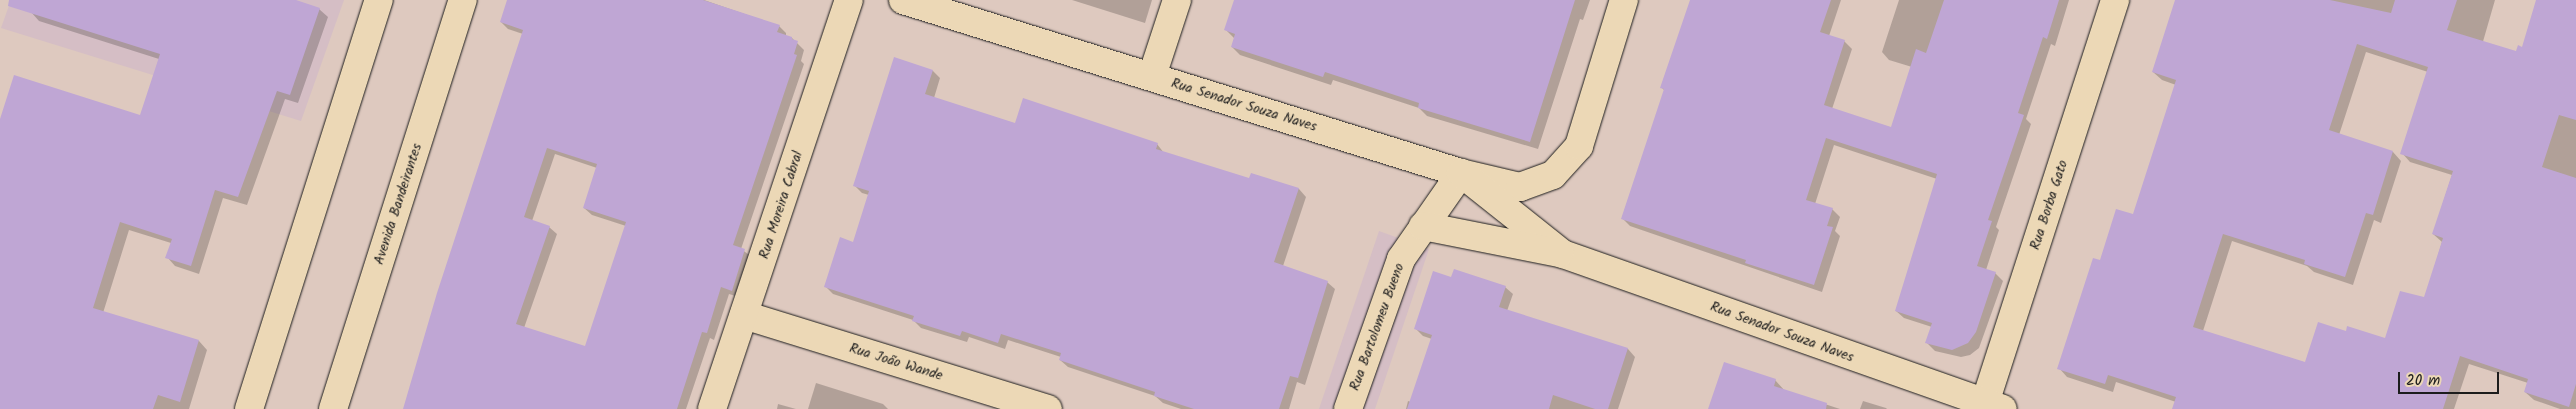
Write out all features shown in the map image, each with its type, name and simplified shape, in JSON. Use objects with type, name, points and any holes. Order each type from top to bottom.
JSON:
[{"type":"main road","points":[[249,409],[378,0]]},
{"type":"main road","name":"Avenida Bandeirantes","points":[[333,409],[463,0]]},
{"type":"main road","name":"Rua Moreira Cabral","points":[[712,409],[849,0]]},
{"type":"main road","name":"Rua Senador Souza Naves","points":[[903,0],[1461,172],[1563,254]]},
{"type":"main road","points":[[1152,76],[1177,0]]},
{"type":"main road","points":[[1461,172],[1520,187],[1553,175],[1579,146],[1624,0]]},
{"type":"main road","name":"Rua Borba Gato","points":[[1990,407],[2115,0]]},
{"type":"main road","name":"Rua Bartolomeu Bueno","points":[[1348,409],[1401,259],[1461,172]]},
{"type":"main road","name":"Rua Senador Souza Naves","points":[[1423,226],[1563,254],[1990,407]]},
{"type":"main road","name":"Rua João Wande","points":[[744,315],[1048,409]]},
{"type":"shaded area","points":[[11,0],[344,0],[301,121],[1,28]]},
{"type":"shaded area","points":[[1379,231],[1429,249],[1375,409],[1319,409]]},
{"type":"building","points":[[9,0],[296,0],[320,8],[290,95],[277,91],[238,197],[215,190],[191,266],[165,258],[172,239],[120,222],[93,308],[199,340],[180,402],[158,395],[153,409],[0,409],[0,119],[14,75],[140,115],[160,54],[8,6]]},
{"type":"building","points":[[507,0],[703,0],[780,25],[777,32],[798,41],[794,54],[797,55],[733,245],[745,249],[732,291],[721,287],[707,333],[702,332],[677,409],[403,409],[437,293],[523,30],[500,22]],"holes":[[[547,148],[597,164],[583,208],[626,222],[585,346],[516,324],[550,226],[524,217]]]},
{"type":"building","points":[[1234,0],[1575,0],[1530,142],[1418,108],[1419,103],[1325,72],[1323,77],[1231,47],[1235,34],[1224,30]]},
{"type":"building","points":[[1690,0],[1831,0],[1820,32],[1845,40],[1824,105],[1891,127],[1916,49],[1926,53],[1944,0],[2059,0],[2047,39],[2043,37],[2018,113],[2024,115],[1988,220],[1992,221],[1977,266],[1996,272],[1976,332],[1968,343],[1952,350],[1925,343],[1932,323],[1895,311],[1937,174],[1826,138],[1806,200],[1833,208],[1827,226],[1833,227],[1814,285],[1745,263],[1746,260],[1621,219],[1664,89],[1660,88]]},
{"type":"building","points":[[2175,0],[2330,0],[2391,13],[2395,0],[2457,0],[2447,30],[2516,51],[2518,45],[2522,47],[2536,0],[2576,0],[2576,120],[2559,115],[2542,167],[2576,178],[2576,384],[2569,407],[2524,392],[2528,379],[2460,356],[2443,409],[2172,409],[2176,397],[2108,375],[2105,384],[2057,369],[2093,258],[2100,260],[2116,209],[2133,214],[2176,80],[2152,72]],"holes":[[[2357,44],[2428,67],[2400,154],[2453,171],[2432,234],[2443,238],[2424,297],[2400,291],[2385,338],[2347,326],[2346,331],[2318,322],[2305,362],[2193,327],[2223,234],[2305,260],[2304,264],[2345,277],[2366,213],[2373,215],[2393,151],[2329,130]]]},
{"type":"building","points":[[894,57],[933,70],[925,94],[1015,123],[1023,98],[1158,143],[1156,149],[1249,178],[1251,173],[1299,188],[1274,262],[1328,281],[1298,378],[1290,376],[1279,409],[1194,409],[1154,396],[1155,392],[1059,360],[1061,353],[1001,334],[998,343],[962,331],[960,336],[912,321],[914,316],[824,287],[840,237],[853,242],[869,191],[853,186]]},
{"type":"building","points":[[1454,269],[1506,286],[1499,307],[1628,348],[1608,409],[1595,409],[1553,395],[1549,409],[1407,409],[1432,335],[1414,329],[1433,271],[1451,277]]},
{"type":"building","points":[[1724,362],[1776,379],[1774,386],[1827,403],[1826,409],[1708,409]]}]
